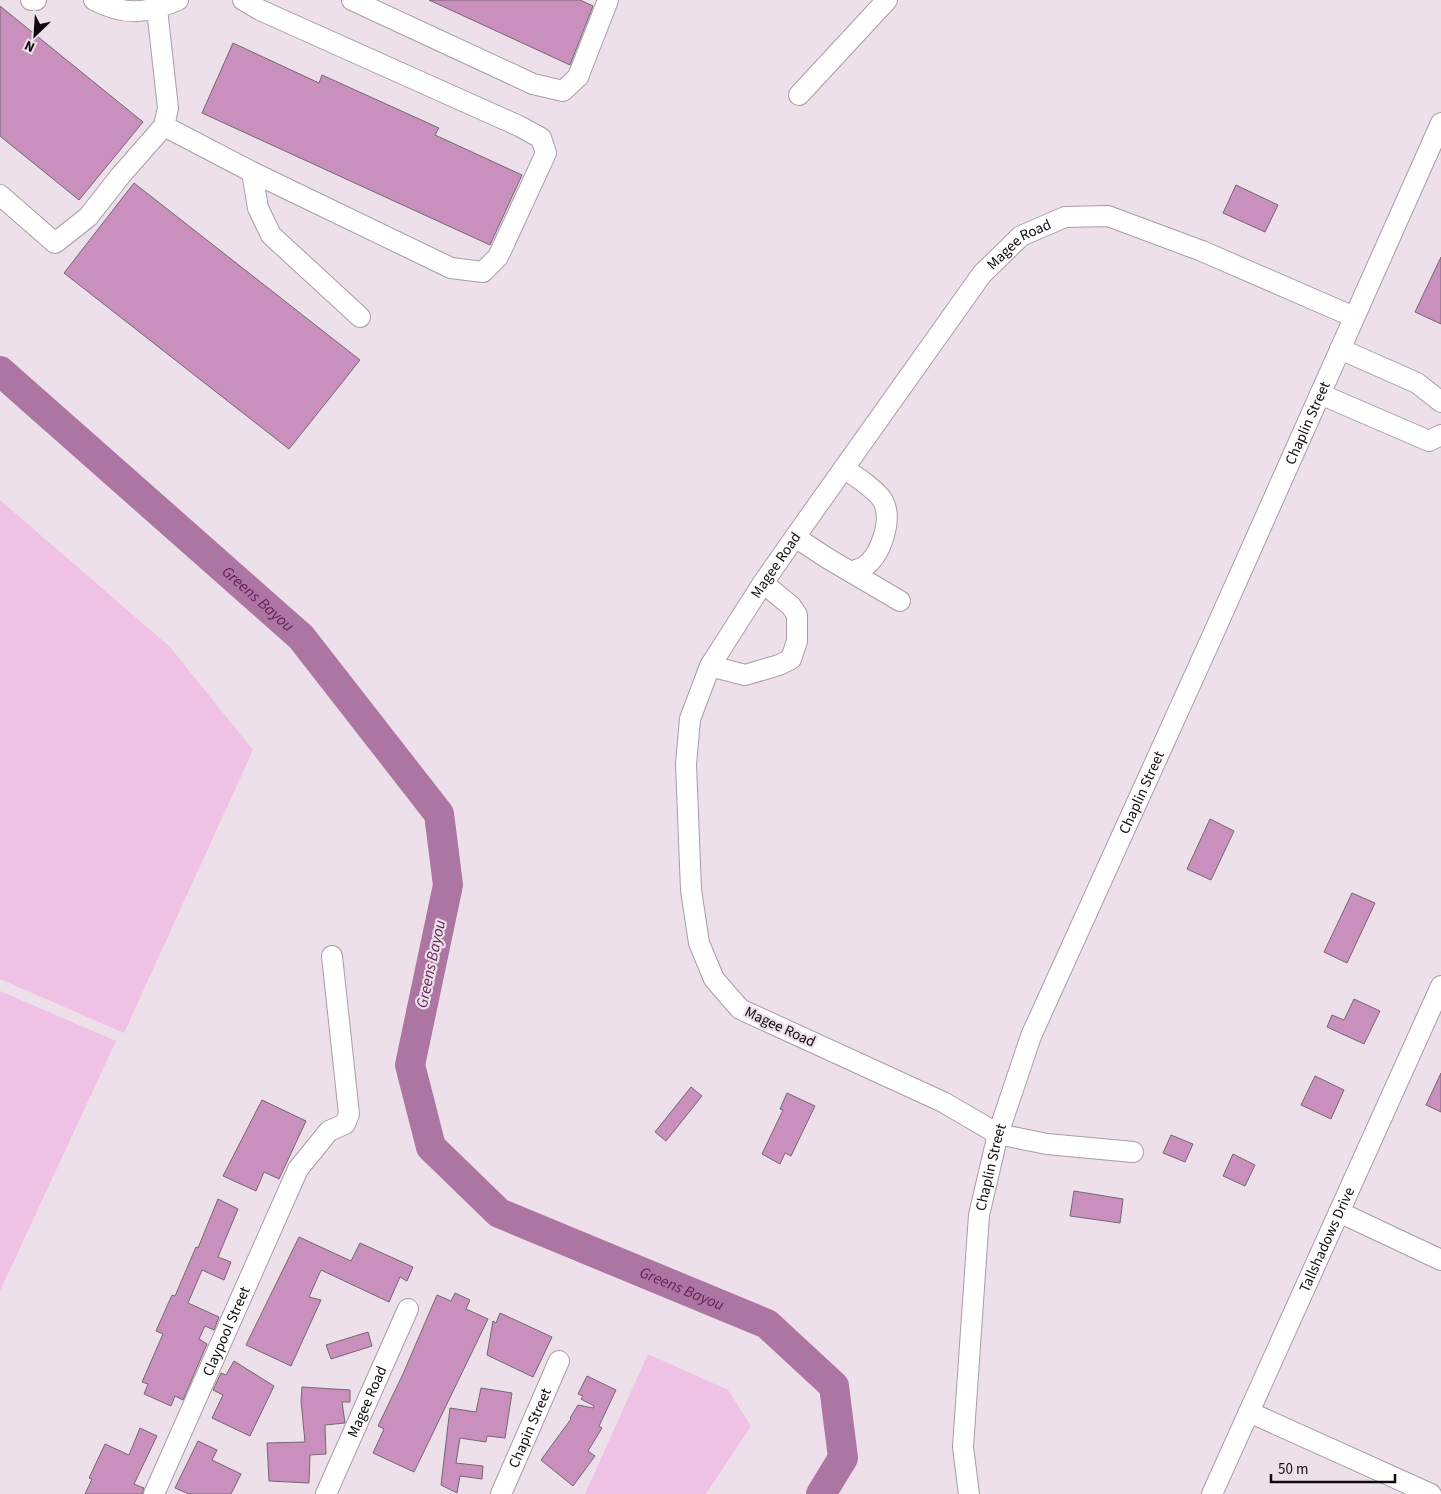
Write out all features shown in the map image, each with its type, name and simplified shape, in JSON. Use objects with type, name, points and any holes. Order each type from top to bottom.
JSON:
[{"type":"street","points":[[30,0],[36,0]]},
{"type":"street","points":[[94,0],[114,9],[143,11],[157,9],[178,0]]},
{"type":"street","points":[[164,126],[252,172],[450,268],[482,272],[498,257],[546,153],[541,138],[519,126],[260,10],[243,0]]},
{"type":"street","points":[[352,0],[533,84],[563,91],[578,77],[608,0]]},
{"type":"street","points":[[799,95],[887,0]]},
{"type":"street","points":[[0,195],[55,243],[88,217],[164,126],[168,108],[157,9]]},
{"type":"street","name":"Chaplin Street","points":[[969,1494],[963,1447],[979,1215],[998,1134],[1030,1036],[1441,124]]},
{"type":"street","points":[[252,172],[258,208],[271,235],[360,317]]},
{"type":"street","name":"Magee Road","points":[[1134,1152],[1047,1144],[998,1134],[943,1102],[740,1009],[714,979],[699,943],[692,899],[686,764],[690,719],[710,666],[763,583],[982,274],[1021,236],[1065,217],[1108,216],[1202,250],[1354,317]]},
{"type":"street","points":[[1340,349],[1417,384],[1441,402]]},
{"type":"street","points":[[1320,394],[1429,441],[1441,435]]},
{"type":"street","points":[[844,468],[884,501],[886,517],[884,537],[878,551],[866,565],[850,572]]},
{"type":"street","points":[[795,537],[900,601]]},
{"type":"street","points":[[710,666],[745,675],[779,666],[791,659],[797,640],[797,616],[791,606],[763,583]]},
{"type":"street","name":"Claypool Street","points":[[154,1494],[298,1169],[329,1131],[344,1124],[349,1114],[332,956]]},
{"type":"street","name":"Tallshadows Drive","points":[[1212,1494],[1339,1212],[1433,1025],[1441,986]]},
{"type":"street","points":[[1339,1212],[1441,1260]]},
{"type":"street","name":"Magee Road","points":[[326,1494],[408,1309]]},
{"type":"street","name":"Chapin Street","points":[[501,1494],[559,1361]]},
{"type":"street","points":[[1249,1412],[1431,1494]]},
{"type":"shaded area","points":[[0,500],[170,647],[253,750],[124,1033],[0,979]]},
{"type":"shaded area","points":[[0,991],[116,1041],[0,1291]]},
{"type":"shaded area","points":[[648,1354],[728,1390],[751,1426],[706,1494],[585,1494]]},
{"type":"building","points":[[429,0],[580,0],[593,6],[570,65]]},
{"type":"building","points":[[0,6],[143,122],[79,200],[0,136]]},
{"type":"building","points":[[233,43],[319,83],[322,75],[439,128],[435,135],[522,175],[490,245],[202,113]]},
{"type":"building","points":[[134,183],[360,360],[289,449],[64,273]]},
{"type":"building","points":[[1236,185],[1278,205],[1265,232],[1223,213]]},
{"type":"building","points":[[1441,257],[1441,324],[1415,312]]},
{"type":"building","points":[[1210,819],[1234,831],[1211,880],[1187,869]]},
{"type":"building","points":[[1352,893],[1375,903],[1347,963],[1324,952]]},
{"type":"building","points":[[1354,999],[1380,1011],[1364,1044],[1327,1027],[1332,1015],[1344,1020]]},
{"type":"building","points":[[1441,1073],[1441,1112],[1426,1105]]},
{"type":"building","points":[[1315,1076],[1344,1090],[1331,1119],[1301,1105]]},
{"type":"building","points":[[691,1087],[702,1096],[666,1141],[655,1132]]},
{"type":"building","points":[[787,1093],[815,1106],[791,1156],[785,1153],[780,1164],[762,1154],[783,1110],[780,1109]]},
{"type":"building","points":[[262,1100],[306,1121],[279,1179],[264,1172],[256,1191],[223,1176]]},
{"type":"building","points":[[1171,1135],[1193,1144],[1185,1162],[1163,1153]]},
{"type":"building","points":[[1233,1154],[1255,1165],[1245,1186],[1223,1176]]},
{"type":"building","points":[[1074,1191],[1123,1199],[1120,1223],[1070,1216]]},
{"type":"building","points":[[218,1199],[238,1209],[218,1257],[231,1262],[224,1280],[202,1270],[188,1303],[219,1317],[214,1330],[205,1326],[199,1339],[207,1344],[183,1400],[175,1396],[171,1406],[144,1394],[148,1384],[142,1382],[163,1334],[156,1331],[172,1295],[175,1296],[196,1247],[198,1248]]},
{"type":"building","points":[[299,1237],[351,1261],[360,1243],[413,1267],[407,1281],[400,1277],[389,1302],[321,1270],[309,1297],[321,1300],[291,1366],[246,1345]]},
{"type":"building","points":[[455,1293],[470,1300],[466,1309],[488,1319],[414,1472],[373,1453],[384,1429],[378,1426],[437,1295],[451,1301]]},
{"type":"building","points":[[500,1313],[552,1337],[533,1377],[487,1355],[493,1321],[496,1323]]},
{"type":"building","points":[[368,1332],[372,1346],[331,1359],[326,1345]]},
{"type":"building","points":[[234,1361],[274,1386],[250,1436],[212,1418],[223,1395],[213,1390],[221,1373],[226,1375]]},
{"type":"building","points":[[587,1376],[616,1390],[599,1426],[602,1428],[588,1451],[595,1456],[573,1486],[541,1460],[571,1419],[578,1405],[593,1408],[594,1406],[581,1399],[583,1396],[578,1394]]},
{"type":"building","points":[[302,1387],[350,1390],[350,1402],[342,1402],[345,1423],[325,1425],[326,1454],[310,1455],[309,1483],[269,1481],[267,1443],[305,1442],[301,1401]]},
{"type":"building","points":[[481,1388],[512,1393],[505,1438],[487,1436],[486,1442],[460,1438],[456,1463],[483,1466],[482,1479],[460,1476],[457,1493],[441,1485],[450,1408],[476,1412]]},
{"type":"building","points":[[140,1428],[157,1436],[134,1484],[144,1488],[142,1494],[85,1494],[92,1479],[89,1478],[105,1444],[129,1455]]},
{"type":"building","points":[[198,1441],[217,1450],[212,1460],[241,1474],[231,1494],[189,1494],[175,1488]]},
{"type":"waterway","name":"Greens Bayou","points":[[0,371],[301,637],[439,814],[448,885],[410,1065],[431,1147],[499,1213],[767,1324],[834,1386],[843,1458],[821,1494]]}]
